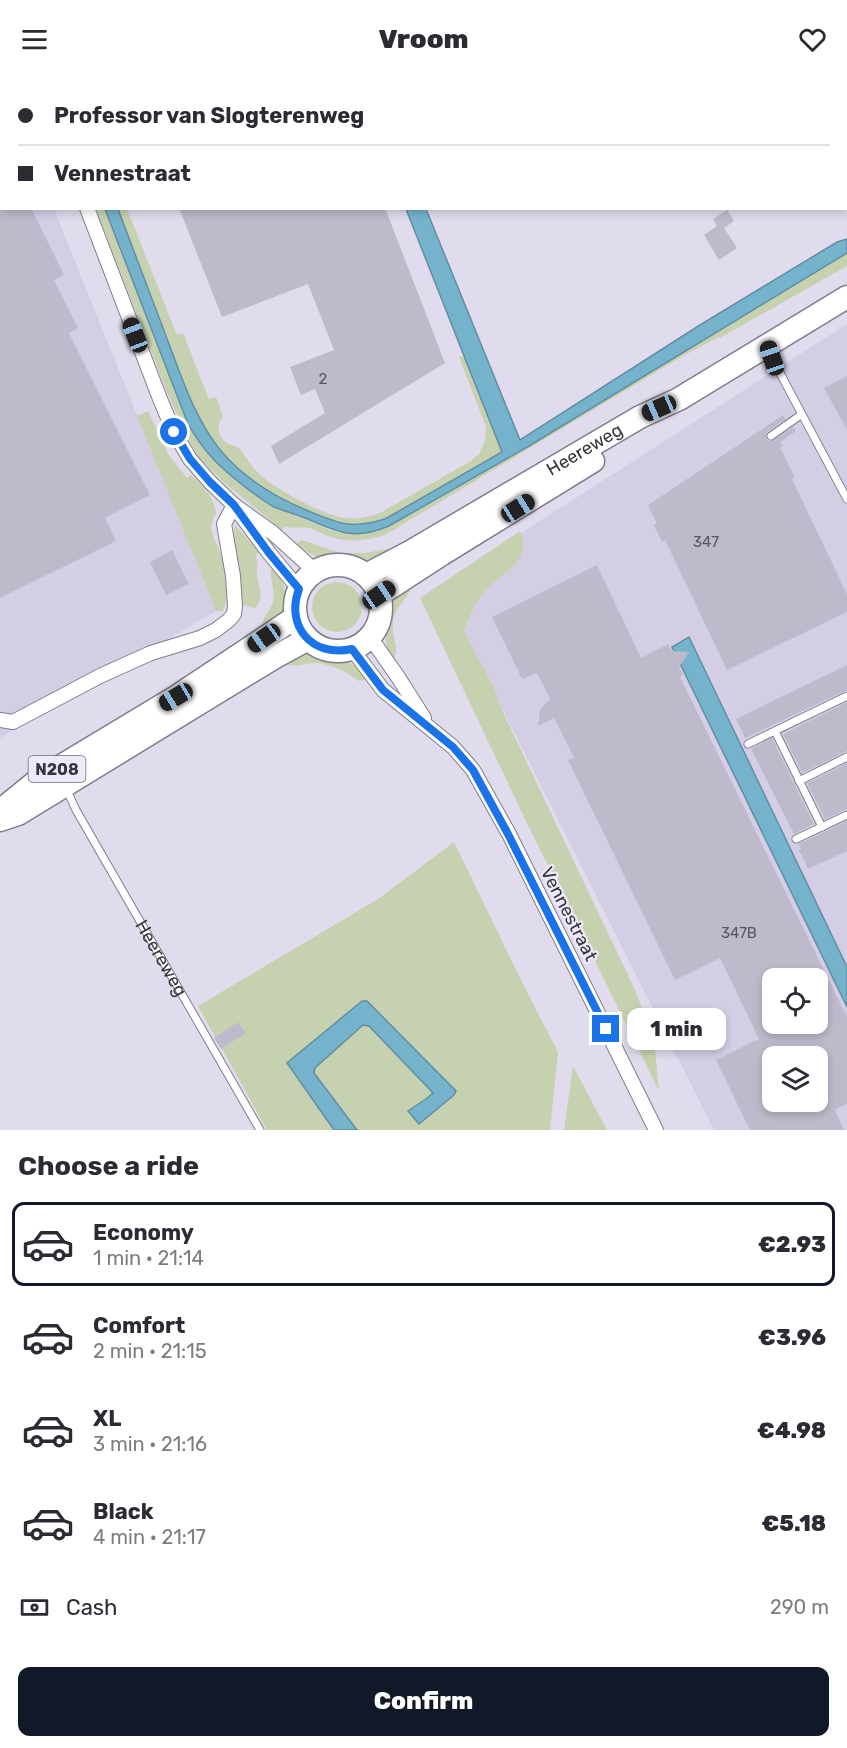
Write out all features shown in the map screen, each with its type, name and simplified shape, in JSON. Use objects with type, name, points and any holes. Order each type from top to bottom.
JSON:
[{"type":"main road","name":"Heereweg","points":[[366,575],[410,552],[640,417],[679,399],[847,297]]},
{"type":"main road","name":"Heereweg","points":[[379,595],[645,428],[679,399]]},
{"type":"main road","points":[[332,565],[342,565],[359,570],[366,575],[376,588],[381,603],[380,618],[374,631],[361,643],[342,651],[324,649],[308,639],[302,632],[296,617],[296,598],[299,589],[309,576],[315,571],[332,565]]},
{"type":"main road","name":"N208","points":[[0,820],[18,814],[60,778],[296,617]]},
{"type":"main road","name":"N208","points":[[0,811],[38,780],[60,778],[308,639]]},
{"type":"street","points":[[88,210],[160,399],[174,432],[190,459],[234,505],[273,533],[315,571]]},
{"type":"street","points":[[234,505],[299,589]]},
{"type":"street","points":[[0,720],[13,722],[100,676],[151,653],[200,639],[229,620],[234,614],[235,606],[233,576],[224,524],[234,505]]},
{"type":"street","name":"Vennestraat","points":[[361,643],[383,690],[453,747],[473,770],[508,834],[656,1130]]},
{"type":"street","name":"Vennestraat","points":[[361,643],[398,677],[430,728]]},
{"type":"lane","points":[[768,345],[772,358],[847,499]]},
{"type":"lane","points":[[771,436],[802,414]]},
{"type":"lane","points":[[748,744],[847,696]]},
{"type":"lane","points":[[775,731],[822,827]]},
{"type":"lane","points":[[799,781],[847,757]]},
{"type":"lane","name":"Heereweg","points":[[60,778],[76,810],[260,1130]]},
{"type":"lane","points":[[796,839],[847,815]]},
{"type":"shaded area","points":[[0,210],[54,210],[216,611],[0,738]]},
{"type":"shaded area","points":[[847,324],[847,1130],[714,1130],[440,585]]},
{"type":"green space","points":[[96,210],[105,210],[188,424],[211,458],[261,499],[275,507],[333,531],[361,534],[389,526],[529,446],[847,253],[847,266],[720,338],[683,356],[385,535],[371,539],[335,538],[304,527],[286,526],[282,530],[221,480],[198,456],[168,395]]},
{"type":"green space","points":[[118,210],[127,210],[177,335],[183,333],[209,399],[216,397],[223,416],[219,434],[229,444],[239,448],[253,468],[275,486],[331,515],[360,518],[380,513],[471,461],[479,454],[485,441],[486,427],[459,357],[464,355],[502,452],[385,519],[362,524],[344,524],[294,505],[249,478],[221,451],[203,425],[183,381]]},
{"type":"green space","points":[[148,411],[168,454],[187,478],[191,475],[204,488],[213,502],[216,514],[212,529],[228,582],[223,611],[216,611],[137,416]]},
{"type":"green space","points":[[235,525],[259,552],[255,556],[261,596],[255,609],[242,605],[234,545]]},
{"type":"green space","points":[[520,531],[523,542],[518,560],[480,597],[464,631],[492,684],[503,712],[636,992],[654,1042],[659,1091],[523,815],[420,598]]},
{"type":"green space","points":[[302,540],[340,553],[365,553],[388,549],[392,552],[371,562],[339,557],[321,558],[310,554],[296,544]]},
{"type":"green space","points":[[272,567],[283,584],[285,605],[279,617],[263,630],[264,619],[273,602]]},
{"type":"green space","points":[[337,582],[355,589],[362,607],[355,625],[337,632],[319,625],[312,607],[319,589]]},
{"type":"green space","points":[[412,584],[394,616],[396,655],[392,659],[386,638],[391,600]]},
{"type":"green space","points":[[299,653],[336,657],[352,664],[367,676],[365,680],[359,681],[328,665],[316,663],[290,666],[283,663]]},
{"type":"green space","points":[[454,842],[558,1052],[550,1130],[357,1130],[314,1073],[315,1068],[363,1025],[369,1026],[433,1093],[408,1110],[419,1123],[456,1091],[362,1001],[288,1063],[334,1130],[267,1130],[198,1006],[378,899]]},
{"type":"green space","points":[[573,1066],[607,1130],[564,1130]]},
{"type":"water","points":[[105,210],[118,210],[189,396],[203,425],[221,451],[249,478],[283,499],[344,524],[362,524],[385,519],[502,452],[406,210],[426,210],[520,440],[700,325],[837,242],[847,239],[847,253],[529,446],[389,526],[376,531],[355,534],[337,531],[274,507],[219,465],[188,424]]},
{"type":"water","points":[[689,637],[847,967],[847,1007],[672,647]]},
{"type":"water","points":[[362,1001],[367,1001],[456,1091],[419,1124],[408,1111],[433,1093],[369,1026],[363,1025],[315,1068],[314,1073],[357,1130],[334,1130],[287,1063]]},
{"type":"building","points":[[0,210],[32,210],[64,275],[54,280],[78,328],[69,333],[150,495],[105,518],[116,541],[0,598]]},
{"type":"building","points":[[180,210],[386,210],[445,363],[279,464],[271,446],[325,413],[315,389],[301,395],[290,367],[334,350],[308,284],[222,317]]},
{"type":"building","points":[[727,210],[734,221],[724,228],[737,248],[719,260],[704,235],[717,226],[713,219]]},
{"type":"building","points":[[847,376],[847,430],[824,388]]},
{"type":"building","points":[[783,415],[786,419],[767,432],[766,437],[768,441],[772,441],[793,427],[796,431],[780,442],[783,446],[780,447],[795,478],[792,479],[847,594],[847,612],[727,670],[665,540],[662,542],[648,505]]},
{"type":"building","points":[[172,550],[189,584],[166,595],[150,562]]},
{"type":"building","points":[[597,565],[641,658],[668,644],[672,651],[689,652],[679,667],[683,675],[680,677],[823,968],[762,968],[762,1034],[828,1034],[828,978],[847,1017],[847,1104],[835,1110],[844,1130],[750,1130],[716,1060],[759,1039],[720,958],[675,980],[568,760],[574,758],[554,718],[538,726],[540,709],[550,699],[537,673],[522,679],[492,617]]},
{"type":"building","points":[[847,665],[847,690],[745,738],[736,719]]},
{"type":"building","points":[[847,702],[847,751],[802,773],[783,734]]},
{"type":"building","points":[[772,738],[814,824],[794,834],[751,749]]},
{"type":"building","points":[[847,763],[847,809],[825,819],[807,783]]},
{"type":"building","points":[[847,821],[847,851],[808,869],[798,844]]},
{"type":"building","points":[[238,1022],[246,1033],[221,1049],[214,1038]]},
{"type":"route","points":[[174,432],[190,459],[234,505],[299,589],[296,598],[296,617],[298,625],[308,639],[324,649],[333,651],[352,649],[383,690],[453,747],[473,770],[508,834],[606,1029]]}]
